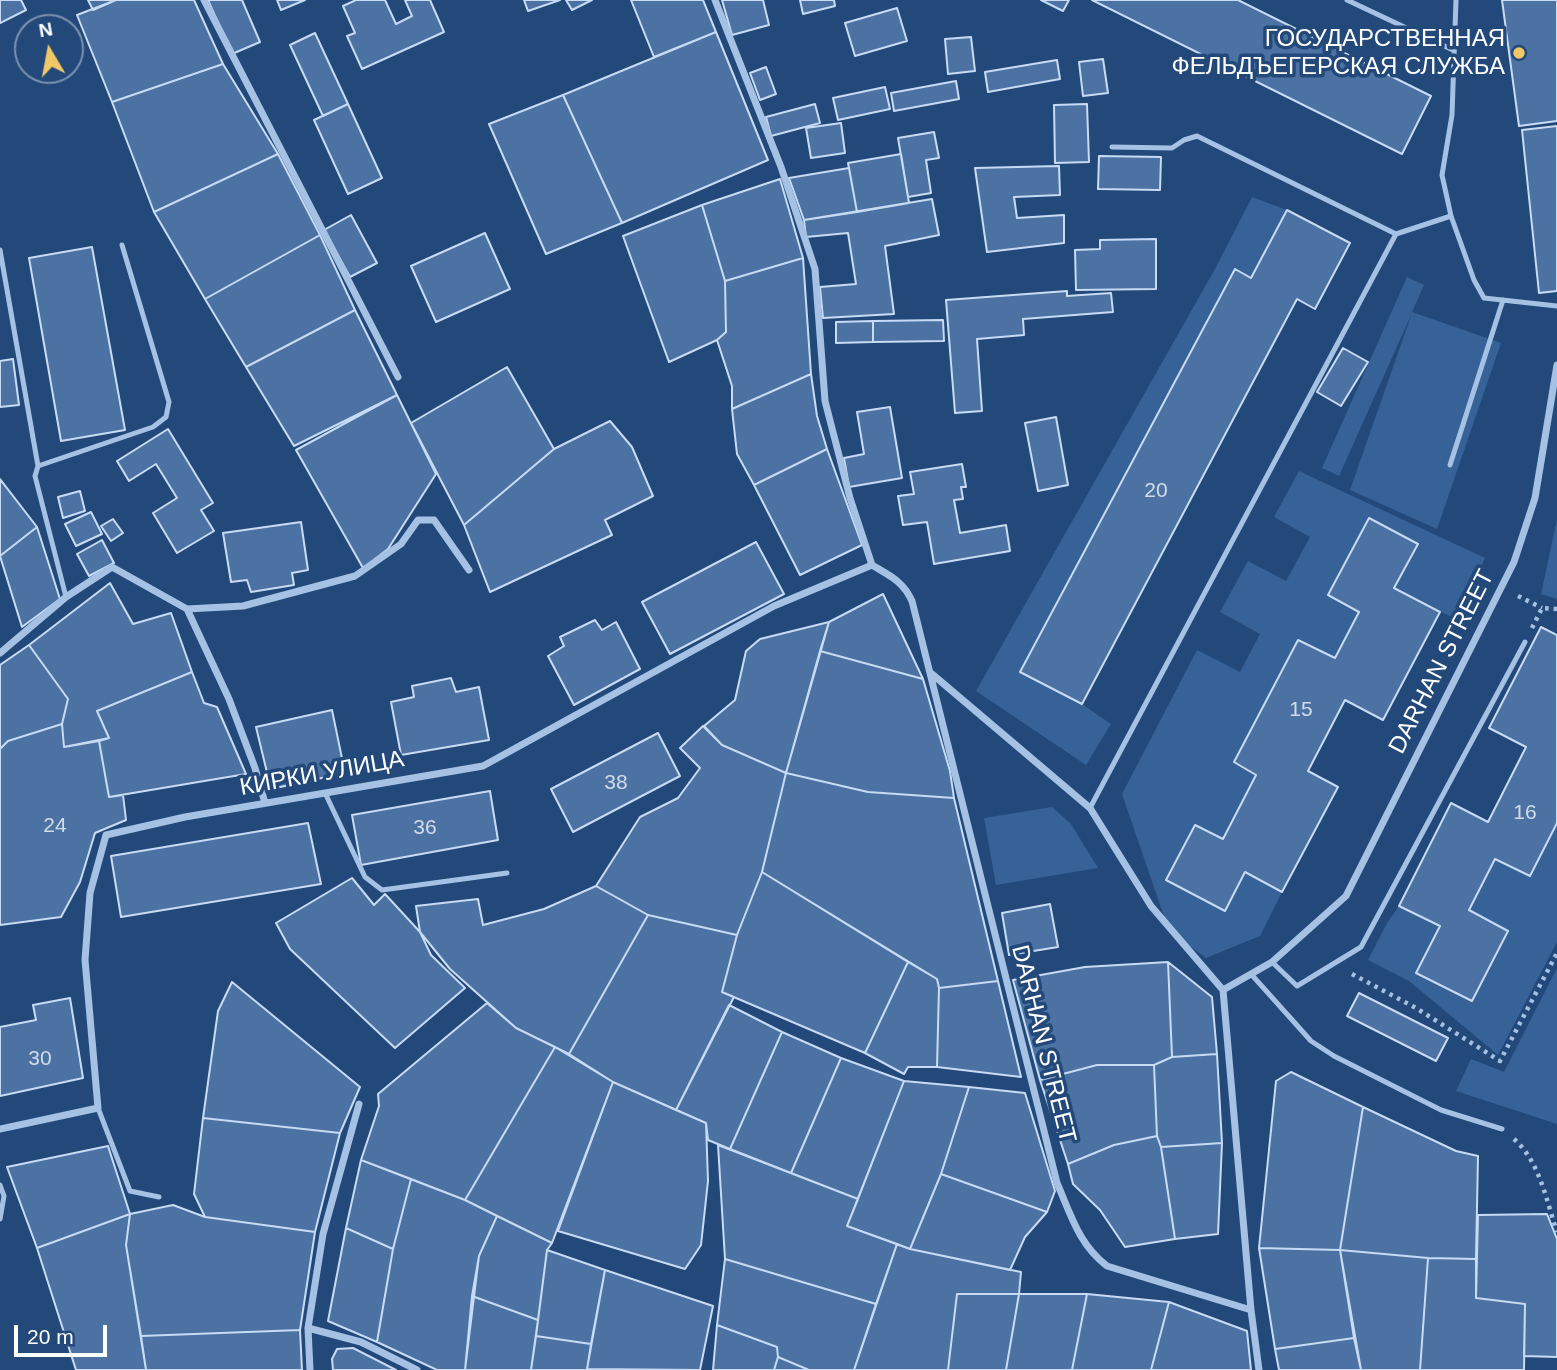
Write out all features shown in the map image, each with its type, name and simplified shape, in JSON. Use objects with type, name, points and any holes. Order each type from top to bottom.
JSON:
[{"type":"street","points":[[204,0],[398,377]]},
{"type":"street","points":[[715,0],[781,167],[815,269],[825,401],[850,498],[872,565]]},
{"type":"street","name":"DARHAN STREET","points":[[1223,990],[1272,962],[1346,896],[1514,562],[1535,498],[1557,365]]},
{"type":"street","points":[[0,653],[66,597],[112,567],[187,609],[243,606],[355,576],[401,544],[418,520],[435,520],[469,570]]},
{"type":"street","name":"DARHAN STREET","points":[[872,565],[897,579],[912,601],[1057,1183],[1080,1236],[1091,1254],[1107,1266],[1251,1310]]},
{"type":"street","name":"КИРКИ УЛИЦА","points":[[98,1108],[85,960],[90,893],[106,835],[185,817],[483,766],[774,606],[872,565]]},
{"type":"street","points":[[187,609],[229,699],[265,803]]},
{"type":"street","points":[[930,673],[1090,807],[1151,906],[1223,990],[1251,1310],[1259,1370]]},
{"type":"street","points":[[310,1370],[308,1328],[323,1234],[359,1104]]},
{"type":"street","points":[[0,1129],[98,1108]]},
{"type":"street","points":[[308,1328],[361,1342],[417,1370]]},
{"type":"lane","points":[[1347,0],[1453,50]]},
{"type":"lane","points":[[1456,0],[1452,116],[1442,175],[1451,216],[1474,279],[1484,298],[1557,306]]},
{"type":"lane","points":[[1112,147],[1172,148],[1184,140],[1198,136],[1396,234]]},
{"type":"lane","points":[[1090,807],[1396,234],[1451,216]]},
{"type":"lane","points":[[38,466],[153,427],[166,417],[169,402],[122,246]]},
{"type":"lane","points":[[0,250],[38,466],[35,476],[66,597]]},
{"type":"lane","points":[[1450,465],[1503,300]]},
{"type":"lane","points":[[1272,962],[1297,986],[1361,947],[1525,642]]},
{"type":"lane","points":[[325,793],[365,877],[382,890],[507,873]]},
{"type":"lane","points":[[1251,974],[1311,1041],[1334,1056],[1441,1110],[1502,1129]]},
{"type":"lane","points":[[98,1108],[130,1191],[159,1196]]},
{"type":"lane","points":[[0,1185],[4,1196],[0,1219]]},
{"type":"path","points":[[1501,588],[1542,608],[1557,609]]},
{"type":"path","points":[[1525,642],[1542,608]]},
{"type":"path","points":[[1332,964],[1416,1008],[1500,1061],[1557,953]]},
{"type":"path","points":[[1502,1129],[1525,1148],[1535,1166],[1557,1232]]},
{"type":"shaded area","points":[[1252,197],[1287,210],[1251,278],[1236,270],[1021,672],[1082,704],[1111,724],[1086,765],[976,691],[1215,269]]},
{"type":"shaded area","points":[[1407,277],[1424,285],[1412,312],[1501,343],[1437,529],[1350,490],[1412,313],[1339,476],[1322,468]]},
{"type":"shaded area","points":[[1299,471],[1485,558],[1456,619],[1394,588],[1417,544],[1368,518],[1328,595],[1359,612],[1335,658],[1298,640],[1234,762],[1256,775],[1223,839],[1195,825],[1166,879],[1245,872],[1282,892],[1260,936],[1206,958],[1169,931],[1122,794],[1197,650],[1240,672],[1260,634],[1220,612],[1248,561],[1286,581],[1310,537],[1274,517]]},
{"type":"shaded area","points":[[1557,519],[1557,599],[1541,594]]},
{"type":"shaded area","points":[[1052,807],[1071,824],[1098,868],[996,885],[984,818]]},
{"type":"shaded area","points":[[1557,823],[1557,942],[1498,1055],[1409,981],[1368,960],[1399,906],[1440,926],[1416,973],[1472,1001],[1508,931],[1469,910],[1495,859],[1530,876]]},
{"type":"shaded area","points":[[1557,968],[1557,1124],[1456,1091],[1471,1059],[1504,1072]]},
{"type":"building","points":[[0,0],[21,0],[26,10],[0,23]]},
{"type":"building","points":[[88,0],[116,0],[93,10]]},
{"type":"building","points":[[116,0],[194,0],[223,64],[112,102],[84,32],[84,14],[80,14]]},
{"type":"building","points":[[208,0],[242,0],[260,42],[232,54]]},
{"type":"building","points":[[277,0],[305,0],[281,10]]},
{"type":"building","points":[[356,0],[385,0],[396,24],[412,16],[405,0],[430,0],[444,32],[362,69],[347,36],[355,33],[343,6]]},
{"type":"building","points":[[524,0],[560,0],[528,11]]},
{"type":"building","points":[[566,0],[592,0],[572,10]]},
{"type":"building","points":[[631,0],[703,0],[716,32],[654,57]]},
{"type":"building","points":[[722,0],[763,0],[769,25],[732,35]]},
{"type":"building","points":[[800,0],[834,0],[835,6],[803,14]]},
{"type":"building","points":[[1041,0],[1069,0],[1063,11]]},
{"type":"building","points":[[1092,0],[1238,0],[1431,96],[1402,154]]},
{"type":"building","points":[[1502,0],[1557,0],[1557,121],[1519,126]]},
{"type":"building","points":[[897,8],[907,41],[855,56],[845,23]]},
{"type":"building","points":[[716,32],[768,160],[622,223],[563,95]]},
{"type":"building","points":[[315,33],[348,104],[323,116],[290,45]]},
{"type":"building","points":[[971,37],[975,71],[948,74],[945,39]]},
{"type":"building","points":[[1103,59],[1108,93],[1083,96],[1079,62]]},
{"type":"building","points":[[1057,60],[1060,79],[988,92],[985,72]]},
{"type":"building","points":[[223,64],[278,154],[154,212],[112,102]]},
{"type":"building","points":[[766,67],[776,94],[760,100],[750,73]]},
{"type":"building","points":[[956,81],[959,99],[894,111],[891,93]]},
{"type":"building","points":[[885,87],[890,109],[838,120],[833,98]]},
{"type":"building","points":[[563,95],[622,223],[546,254],[489,124]]},
{"type":"building","points":[[348,104],[382,178],[348,194],[314,120]]},
{"type":"building","points":[[815,104],[820,123],[771,136],[766,117]]},
{"type":"building","points":[[1087,104],[1089,162],[1055,163],[1054,105]]},
{"type":"building","points":[[841,123],[845,153],[811,158],[806,128]]},
{"type":"building","points":[[1557,126],[1557,291],[1539,293],[1522,130]]},
{"type":"building","points":[[934,132],[939,158],[926,160],[931,193],[908,197],[898,138]]},
{"type":"building","points":[[278,154],[320,235],[205,299],[154,212]]},
{"type":"building","points":[[901,154],[909,203],[857,212],[848,163]]},
{"type":"building","points":[[1099,156],[1161,157],[1160,190],[1098,189]]},
{"type":"building","points":[[1059,166],[1060,195],[1014,197],[1017,218],[1064,215],[1064,243],[987,252],[975,168]]},
{"type":"building","points":[[849,168],[857,212],[804,220],[789,178]]},
{"type":"building","points":[[780,179],[803,258],[725,281],[702,205]]},
{"type":"building","points":[[932,199],[939,235],[885,246],[894,314],[823,318],[820,287],[856,284],[848,233],[806,237],[804,220]]},
{"type":"building","points":[[702,205],[725,281],[726,332],[717,340],[669,362],[623,236]]},
{"type":"building","points":[[1287,210],[1350,243],[1315,309],[1297,299],[1082,704],[1020,672],[1235,269],[1251,278]]},
{"type":"building","points":[[351,215],[377,263],[350,277],[324,230]]},
{"type":"building","points":[[485,233],[510,289],[436,322],[411,266]]},
{"type":"building","points":[[320,235],[355,310],[246,367],[205,299]]},
{"type":"building","points":[[1156,239],[1156,289],[1076,290],[1075,250],[1100,249],[1100,240]]},
{"type":"building","points":[[92,247],[125,430],[61,441],[29,258]]},
{"type":"building","points":[[803,258],[811,374],[732,409],[732,386],[717,340],[726,332],[725,281]]},
{"type":"building","points":[[1067,291],[1067,296],[1111,293],[1113,312],[1023,319],[1024,335],[977,339],[982,411],[955,413],[946,300]]},
{"type":"building","points":[[355,310],[397,395],[294,446],[246,367]]},
{"type":"building","points":[[943,320],[944,341],[873,342],[873,321]]},
{"type":"building","points":[[873,321],[873,342],[836,343],[836,322]]},
{"type":"building","points":[[1343,348],[1368,362],[1341,406],[1317,392]]},
{"type":"building","points":[[13,359],[19,405],[0,407],[0,361]]},
{"type":"building","points":[[507,367],[554,449],[464,525],[411,423]]},
{"type":"building","points":[[811,374],[817,416],[827,449],[754,485],[737,454],[732,409]]},
{"type":"building","points":[[397,395],[436,474],[388,549],[363,568],[296,450]]},
{"type":"building","points":[[890,407],[902,478],[849,487],[844,458],[864,454],[857,412]]},
{"type":"building","points":[[1056,417],[1068,485],[1038,491],[1025,423]]},
{"type":"building","points":[[610,421],[632,447],[653,496],[605,520],[612,535],[490,592],[464,525],[554,449]]},
{"type":"building","points":[[168,429],[213,503],[201,510],[214,531],[177,553],[153,513],[177,498],[156,464],[129,481],[117,461]]},
{"type":"building","points":[[827,449],[862,545],[800,575],[754,485]]},
{"type":"building","points":[[962,464],[966,487],[961,487],[963,499],[954,500],[960,533],[1006,525],[1010,551],[934,564],[927,522],[903,525],[898,496],[914,494],[910,472]]},
{"type":"building","points":[[0,479],[37,527],[0,556]]},
{"type":"building","points":[[80,491],[85,511],[63,518],[58,497]]},
{"type":"building","points":[[91,512],[102,534],[76,546],[65,524]]},
{"type":"building","points":[[1369,518],[1418,544],[1394,588],[1440,612],[1383,720],[1345,700],[1308,771],[1338,787],[1282,892],[1245,872],[1225,911],[1166,880],[1195,825],[1223,839],[1256,775],[1234,762],[1298,640],[1335,658],[1359,612],[1328,595]]},
{"type":"building","points":[[113,519],[123,533],[111,541],[101,526]]},
{"type":"building","points":[[301,522],[308,570],[292,573],[294,585],[251,592],[247,580],[231,582],[223,533]]},
{"type":"building","points":[[37,527],[60,599],[22,627],[0,556]]},
{"type":"building","points":[[102,540],[114,563],[89,576],[77,554]]},
{"type":"building","points":[[756,542],[784,594],[670,654],[642,602]]},
{"type":"building","points":[[110,583],[133,624],[171,613],[192,672],[97,711],[109,738],[64,747],[62,724],[68,699],[29,645]]},
{"type":"building","points":[[883,594],[923,679],[820,651],[829,622]]},
{"type":"building","points":[[595,620],[602,630],[616,622],[640,669],[574,705],[548,656],[564,646],[560,637]]},
{"type":"building","points":[[829,622],[786,773],[722,745],[704,726],[735,700],[746,651],[760,639]]},
{"type":"building","points":[[1541,627],[1557,635],[1557,823],[1530,876],[1495,859],[1469,910],[1508,931],[1472,1001],[1416,973],[1440,926],[1399,906],[1451,803],[1488,822],[1526,747],[1489,728]]},
{"type":"building","points":[[29,645],[68,699],[62,724],[8,741],[0,749],[0,665]]},
{"type":"building","points":[[820,651],[923,679],[950,771],[954,798],[868,792],[786,773]]},
{"type":"building","points":[[192,672],[204,703],[217,707],[246,774],[109,797],[99,741],[109,738],[97,711]]},
{"type":"building","points":[[451,678],[456,692],[479,687],[489,740],[401,755],[391,702],[414,697],[412,686]]},
{"type":"building","points":[[332,710],[345,773],[271,789],[256,727]]},
{"type":"building","points":[[62,724],[64,747],[99,741],[109,797],[123,795],[126,820],[95,833],[80,882],[61,917],[0,925],[0,749],[8,741]]},
{"type":"building","points":[[703,726],[722,745],[786,773],[762,872],[737,935],[648,915],[596,886],[640,817],[678,798],[700,768],[680,748]]},
{"type":"building","points":[[658,733],[680,776],[573,832],[551,789]]},
{"type":"building","points":[[786,773],[868,792],[954,798],[998,981],[939,988],[937,979],[762,872]]},
{"type":"building","points":[[490,791],[498,840],[361,865],[352,815]]},
{"type":"building","points":[[308,823],[321,884],[121,917],[111,856]]},
{"type":"building","points":[[762,872],[908,962],[865,1053],[722,992],[737,935]]},
{"type":"building","points":[[352,878],[374,905],[385,894],[420,932],[431,955],[465,988],[395,1048],[290,949],[276,923]]},
{"type":"building","points":[[596,886],[648,915],[569,1054],[516,1028],[450,969],[420,932],[416,906],[478,899],[483,925],[544,909]]},
{"type":"building","points":[[1050,904],[1058,947],[1009,955],[1002,913]]},
{"type":"building","points":[[648,915],[737,935],[722,992],[734,997],[676,1110],[613,1082],[569,1054]]},
{"type":"building","points":[[908,962],[937,979],[937,1067],[908,1067],[904,1074],[865,1053]]},
{"type":"building","points":[[1168,962],[1212,997],[1217,1054],[1172,1057]]},
{"type":"building","points":[[1168,962],[1172,1057],[1154,1065],[1097,1065],[1040,1080],[1013,980],[1085,967]]},
{"type":"building","points":[[998,981],[1021,1077],[937,1067],[939,988]]},
{"type":"building","points":[[232,982],[360,1087],[340,1133],[203,1118],[218,1011]]},
{"type":"building","points":[[1359,993],[1448,1038],[1436,1061],[1347,1016]]},
{"type":"building","points":[[70,998],[83,1078],[0,1096],[0,1027],[36,1020],[33,1005]]},
{"type":"building","points":[[487,1003],[516,1028],[555,1047],[465,1200],[361,1160],[379,1106],[378,1094]]},
{"type":"building","points":[[729,1005],[782,1032],[730,1149],[708,1140],[706,1123],[676,1110]]},
{"type":"building","points":[[782,1032],[841,1058],[791,1173],[730,1149]]},
{"type":"building","points":[[555,1047],[613,1082],[552,1243],[465,1200]]},
{"type":"building","points":[[1217,1054],[1222,1143],[1161,1147],[1157,1136],[1154,1065],[1172,1057]]},
{"type":"building","points":[[841,1058],[904,1081],[858,1199],[791,1173]]},
{"type":"building","points":[[1097,1065],[1154,1065],[1157,1136],[1114,1145],[1068,1164],[1040,1080]]},
{"type":"building","points":[[1291,1072],[1363,1107],[1340,1250],[1259,1248],[1276,1081]]},
{"type":"building","points":[[904,1081],[969,1087],[941,1174],[910,1249],[847,1226]]},
{"type":"building","points":[[613,1082],[706,1123],[708,1181],[701,1245],[685,1269],[558,1231]]},
{"type":"building","points":[[969,1087],[1025,1093],[1055,1191],[1047,1212],[941,1174]]},
{"type":"building","points":[[1363,1107],[1456,1151],[1478,1156],[1476,1259],[1428,1258],[1340,1250]]},
{"type":"building","points":[[203,1118],[340,1133],[315,1232],[205,1217],[194,1194]]},
{"type":"building","points":[[1157,1136],[1175,1239],[1125,1247],[1100,1210],[1073,1184],[1068,1164],[1114,1145]]},
{"type":"building","points":[[1222,1143],[1218,1234],[1175,1239],[1161,1147]]},
{"type":"building","points":[[718,1145],[858,1199],[847,1226],[897,1244],[876,1304],[725,1259]]},
{"type":"building","points":[[108,1146],[130,1214],[37,1248],[7,1167]]},
{"type":"building","points":[[361,1160],[411,1179],[393,1249],[346,1228]]},
{"type":"building","points":[[941,1174],[1047,1212],[1025,1237],[1010,1270],[910,1249]]},
{"type":"building","points":[[411,1179],[497,1216],[479,1256],[465,1370],[437,1370],[377,1342],[393,1249]]},
{"type":"building","points":[[173,1205],[205,1217],[315,1232],[300,1330],[141,1336],[126,1245],[130,1214]]},
{"type":"building","points":[[130,1214],[126,1245],[146,1370],[76,1370],[37,1248]]},
{"type":"building","points":[[1547,1214],[1557,1239],[1557,1357],[1524,1356],[1525,1304],[1476,1298],[1478,1215]]},
{"type":"building","points":[[497,1216],[552,1243],[547,1250],[538,1320],[472,1296],[479,1256]]},
{"type":"building","points":[[346,1228],[393,1249],[377,1342],[328,1321]]},
{"type":"building","points":[[897,1244],[1021,1272],[1019,1294],[957,1294],[948,1370],[854,1370]]},
{"type":"building","points":[[1259,1248],[1340,1250],[1354,1338],[1275,1349]]},
{"type":"building","points":[[547,1250],[605,1270],[591,1344],[536,1336]]},
{"type":"building","points":[[1340,1250],[1428,1258],[1420,1370],[1361,1370]]},
{"type":"building","points":[[1428,1258],[1476,1259],[1476,1298],[1525,1304],[1524,1370],[1420,1370]]},
{"type":"building","points":[[725,1259],[876,1304],[854,1370],[809,1370],[778,1357],[777,1347],[717,1325]]},
{"type":"building","points":[[605,1270],[713,1306],[700,1370],[587,1369]]},
{"type":"building","points":[[957,1294],[1019,1294],[1006,1370],[948,1370]]},
{"type":"building","points":[[1019,1294],[1087,1294],[1072,1370],[1006,1370]]},
{"type":"building","points":[[1087,1294],[1169,1302],[1151,1370],[1072,1370]]},
{"type":"building","points":[[472,1296],[538,1320],[531,1370],[465,1370]]},
{"type":"building","points":[[1169,1302],[1247,1331],[1251,1370],[1151,1370]]},
{"type":"building","points":[[717,1325],[777,1347],[778,1357],[774,1370],[713,1370]]},
{"type":"building","points":[[300,1330],[302,1370],[146,1370],[141,1336]]},
{"type":"building","points":[[536,1336],[591,1344],[587,1370],[531,1370]]},
{"type":"building","points":[[1354,1338],[1361,1370],[1279,1370],[1275,1349]]},
{"type":"building","points":[[353,1348],[396,1370],[333,1370],[332,1359],[337,1349]]},
{"type":"building","points":[[778,1357],[809,1370],[774,1370]]},
{"type":"place","name":"ГОСУДАРСТВЕННАЯ ФЕЛЬДЪЕГЕРСКАЯ СЛУЖБА","points":[[1519,53]]}]
